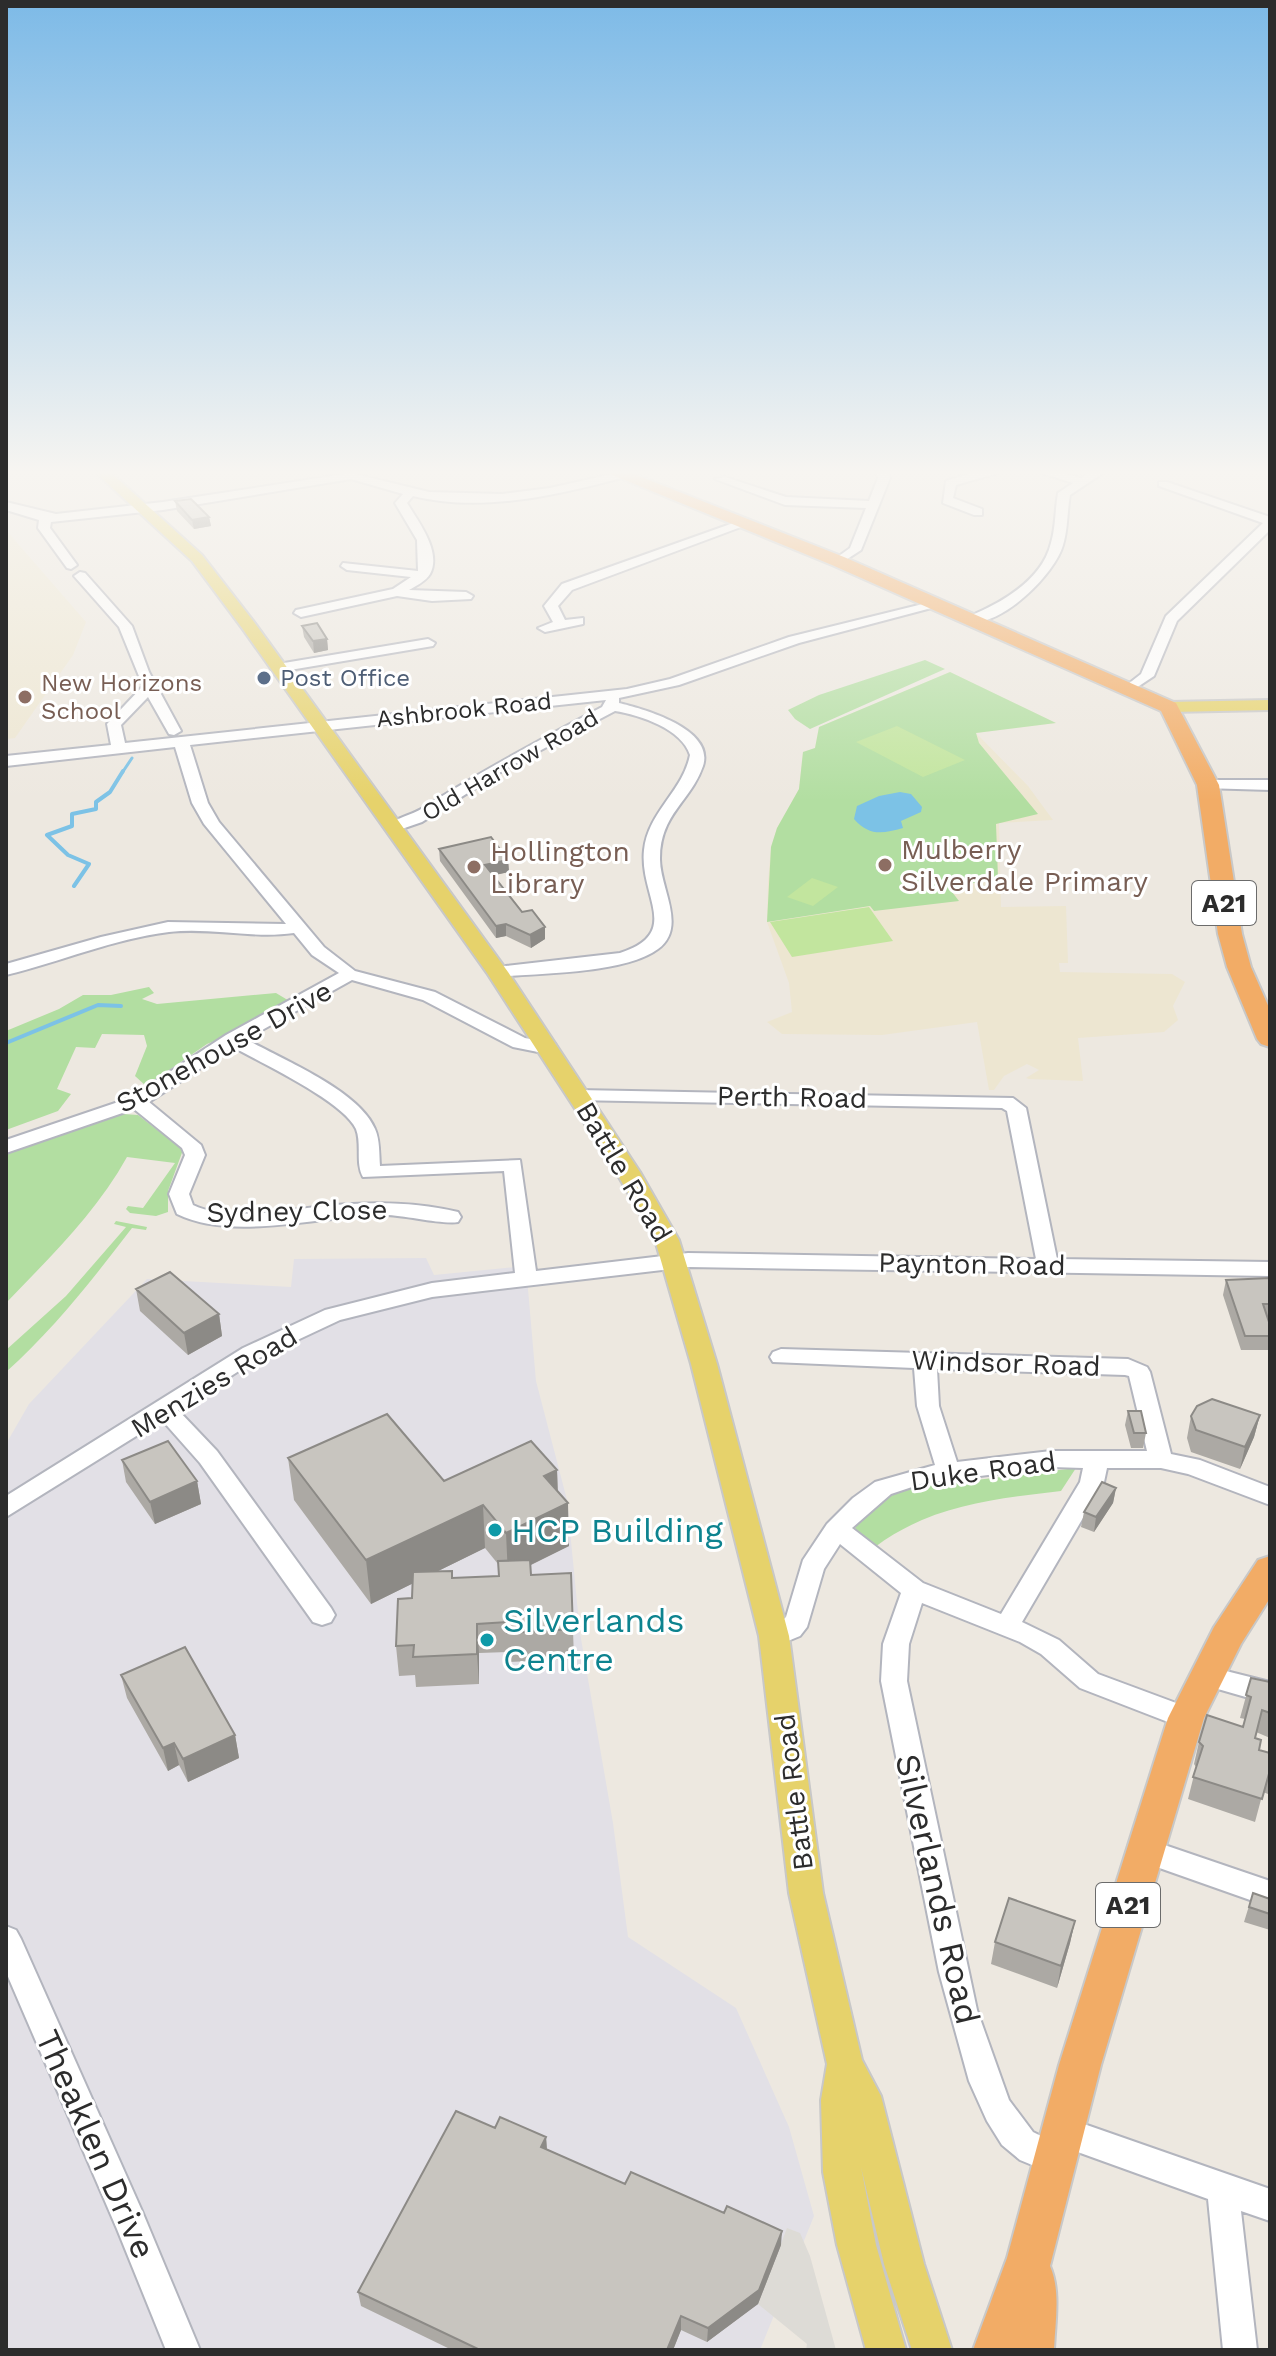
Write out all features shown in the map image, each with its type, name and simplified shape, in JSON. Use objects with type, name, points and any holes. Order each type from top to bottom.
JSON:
[{"type":"highway","points":[[884,581],[1169,707]]},
{"type":"highway","name":"A21","points":[[1169,707],[1208,785],[1214,805],[1230,934],[1239,967],[1270,1039]]},
{"type":"highway","name":"A21","points":[[997,2350],[1030,2258],[1058,2145],[1186,1718],[1206,1676],[1270,1569]]},
{"type":"highway","name":"A21","points":[[1030,2258],[1033,2309],[1030,2350]]},
{"type":"main road","name":"Battle Road","points":[[214,581],[497,972],[628,1172],[667,1240],[774,1636],[806,1893],[845,2064],[862,2096],[904,2264],[932,2350]]},
{"type":"main road","points":[[1169,707],[1270,705]]},
{"type":"main road","name":"Battle Road","points":[[845,2064],[837,2098],[841,2165],[853,2226],[886,2350]]},
{"type":"street","points":[[86,581],[125,626],[150,687],[178,736],[200,803],[212,824],[318,951],[346,969],[348,974],[429,996],[520,1043],[548,1048]]},
{"type":"street","points":[[397,592],[414,581]]},
{"type":"street","points":[[562,624],[551,606],[567,587],[584,581]]},
{"type":"street","points":[[975,619],[1034,581]]},
{"type":"street","points":[[1130,688],[1147,676],[1171,619],[1211,581]]},
{"type":"street","points":[[301,613],[397,592],[432,597],[466,596]]},
{"type":"street","name":"Old Harrow Road","points":[[393,827],[416,819],[611,700],[674,682],[794,640],[934,603]]},
{"type":"street","points":[[545,628],[578,621]]},
{"type":"street","points":[[278,668],[428,643]]},
{"type":"street","points":[[119,748],[114,724],[150,687]]},
{"type":"street","points":[[497,972],[622,958],[652,945],[662,934],[665,923],[652,850],[664,812],[697,766],[697,753],[692,741],[680,731],[611,700]]},
{"type":"street","name":"Ashbrook Road","points":[[6,761],[119,748],[178,736],[611,700]]},
{"type":"street","points":[[1208,785],[1270,785]]},
{"type":"street","points":[[6,970],[166,927],[200,926],[268,932],[297,927]]},
{"type":"street","name":"Stonehouse Drive","points":[[6,1147],[137,1102],[232,1039],[276,1018],[348,974]]},
{"type":"street","points":[[232,1039],[344,1104],[363,1123],[369,1146],[370,1173],[513,1164],[526,1277]]},
{"type":"street","name":"Perth Road","points":[[578,1096],[1006,1102],[1016,1108],[1048,1266]]},
{"type":"street","name":"Sydney Close","points":[[137,1102],[191,1145],[195,1155],[179,1194],[184,1209],[191,1213],[216,1219],[415,1208],[451,1217]]},
{"type":"street","name":"Menzies Road","points":[[6,1508],[251,1353],[333,1315],[432,1290],[674,1261]]},
{"type":"street","name":"Paynton Road","points":[[674,1261],[1270,1269]]},
{"type":"street","name":"Windsor Road","points":[[781,1357],[1128,1367],[1139,1372],[1161,1460]]},
{"type":"street","points":[[925,1361],[928,1406],[948,1470]]},
{"type":"street","points":[[165,1410],[211,1458],[322,1615]]},
{"type":"street","points":[[1007,1626],[1084,1497],[1096,1470],[1097,1457]]},
{"type":"street","name":"Duke Road","points":[[774,1636],[791,1629],[798,1620],[812,1567],[836,1530],[861,1504],[883,1488],[948,1470],[1097,1457],[1161,1460],[1192,1466],[1270,1496]]},
{"type":"street","points":[[836,1530],[914,1590],[1007,1626],[1050,1647],[1089,1681],[1186,1718]]},
{"type":"street","name":"Silverlands Road","points":[[914,1590],[896,1644],[894,1681],[955,1976],[975,2049],[993,2099],[1012,2133],[1031,2150],[1058,2145],[1270,2205]]},
{"type":"street","points":[[1206,1676],[1270,1693]]},
{"type":"street","points":[[1144,1850],[1270,1894]]},
{"type":"street","name":"Theaklen Drive","points":[[6,1939],[131,2222],[183,2350]]},
{"type":"street","points":[[1223,2190],[1240,2350]]},
{"type":"shaded area","points":[[6,581],[50,581],[86,622],[73,655],[15,738],[6,739]]},
{"type":"shaded area","name":"Mulberry Silverdale Primary","points":[[950,672],[1056,723],[976,733],[1028,786],[1053,820],[999,823],[1001,907],[1066,906],[1068,963],[1059,963],[1060,972],[1172,974],[1185,982],[1173,1006],[1178,1020],[1164,1032],[1078,1038],[1083,1081],[1029,1079],[1026,1078],[1039,1070],[1027,1064],[1004,1076],[994,1090],[989,1090],[977,1022],[882,1035],[782,1034],[767,1022],[792,1012],[789,983],[767,922],[768,883],[771,847],[777,828],[799,789],[803,752],[815,748],[819,727]]},
{"type":"shaded area","points":[[426,1258],[434,1275],[526,1266],[536,1381],[567,1500],[580,1633],[613,1823],[628,1937],[736,2008],[789,2127],[814,2216],[760,2350],[6,2350],[6,1444],[29,1404],[147,1279],[291,1287],[294,1259]]},
{"type":"shaded area","points":[[787,2228],[800,2233],[810,2256],[836,2350],[806,2350],[807,2344],[758,2304]]},
{"type":"green space","points":[[925,660],[945,669],[810,729],[788,710],[819,695]]},
{"type":"green space","points":[[950,672],[1056,723],[976,733],[979,743],[1038,814],[996,824],[998,878],[949,888],[959,901],[874,911],[870,906],[767,922],[771,847],[777,828],[799,789],[803,752],[815,748],[819,727]]},
{"type":"green space","points":[[897,726],[965,760],[923,777],[856,742]]},
{"type":"green space","points":[[812,878],[838,887],[813,906],[787,897]]},
{"type":"green space","points":[[869,907],[893,941],[792,957],[770,922]]},
{"type":"green space","points":[[149,987],[154,993],[142,999],[157,1004],[276,993],[291,1002],[207,1044],[146,1086],[135,1076],[147,1046],[144,1035],[102,1034],[95,1048],[76,1047],[57,1089],[71,1094],[58,1111],[6,1130],[6,1031],[59,1009],[83,995],[111,995]]},
{"type":"green space","points":[[123,1114],[138,1115],[183,1150],[168,1191],[168,1212],[156,1216],[130,1213],[126,1209],[128,1206],[143,1208],[175,1163],[127,1157],[87,1216],[6,1303],[6,1155],[50,1136]]},
{"type":"green space","points":[[116,1221],[147,1227],[146,1230],[132,1228],[57,1321],[6,1372],[6,1350],[66,1296],[126,1227],[114,1224]]},
{"type":"green space","points":[[1076,1468],[1061,1491],[964,1506],[918,1522],[875,1547],[856,1533],[855,1525],[879,1501],[909,1488]]},
{"type":"water","points":[[900,792],[911,794],[922,807],[921,812],[901,821],[903,828],[876,832],[854,819],[857,806],[879,796]]},
{"type":"building","points":[[317,623],[327,639],[313,641],[302,626]]},
{"type":"building","points":[[491,837],[508,860],[485,865],[522,912],[532,910],[545,927],[530,935],[506,924],[496,926],[439,849]]},
{"type":"building","points":[[170,1272],[219,1314],[184,1333],[136,1289]]},
{"type":"building","points":[[1270,1278],[1270,1304],[1263,1304],[1270,1336],[1245,1336],[1226,1280]]},
{"type":"building","points":[[1212,1399],[1260,1415],[1245,1447],[1196,1430],[1191,1416],[1197,1406]]},
{"type":"building","points":[[1128,1411],[1141,1411],[1146,1433],[1134,1433]]},
{"type":"building","points":[[387,1414],[444,1481],[531,1441],[557,1470],[544,1476],[568,1503],[506,1533],[483,1505],[366,1560],[288,1458]]},
{"type":"building","points":[[168,1441],[197,1481],[150,1502],[122,1460]]},
{"type":"building","points":[[1102,1482],[1116,1488],[1096,1517],[1084,1512]]},
{"type":"building","points":[[530,1560],[531,1575],[571,1573],[573,1629],[507,1633],[507,1622],[477,1624],[477,1654],[413,1657],[414,1645],[396,1646],[398,1599],[412,1598],[413,1572],[452,1571],[452,1578],[499,1576],[498,1561]]},
{"type":"building","points":[[185,1647],[235,1735],[183,1759],[174,1743],[163,1748],[121,1675]]},
{"type":"building","points":[[1251,1678],[1270,1682],[1270,1713],[1262,1710],[1255,1738],[1261,1740],[1259,1750],[1270,1753],[1270,1770],[1262,1799],[1193,1777],[1203,1746],[1199,1742],[1207,1715],[1243,1727],[1251,1697],[1246,1695]]},
{"type":"building","points":[[1253,1893],[1270,1899],[1270,1914],[1249,1907]]},
{"type":"building","points":[[1009,1898],[1075,1921],[1061,1966],[995,1942]]},
{"type":"building","points":[[456,2111],[495,2128],[500,2117],[546,2137],[541,2147],[625,2184],[631,2172],[724,2213],[727,2206],[782,2231],[759,2290],[708,2328],[681,2316],[667,2350],[480,2350],[358,2292]]},
{"type":"waterway","points":[[122,773],[132,758]]},
{"type":"waterway","points":[[74,886],[89,864],[68,855],[47,835],[72,826],[72,814],[96,809],[96,802],[110,792],[123,771]]},
{"type":"waterway","points":[[6,1043],[98,1005],[121,1006]]},
{"type":"place","name":"Post Office","points":[[264,678]]},
{"type":"place","name":"New Horizons School","points":[[25,697]]},
{"type":"place","name":"Mulberry Silverdale Primary","points":[[885,865]]},
{"type":"place","name":"Hollington Library","points":[[474,867]]},
{"type":"place","name":"HCP Building","points":[[495,1530]]},
{"type":"place","name":"Silverlands Centre","points":[[487,1640]]}]
